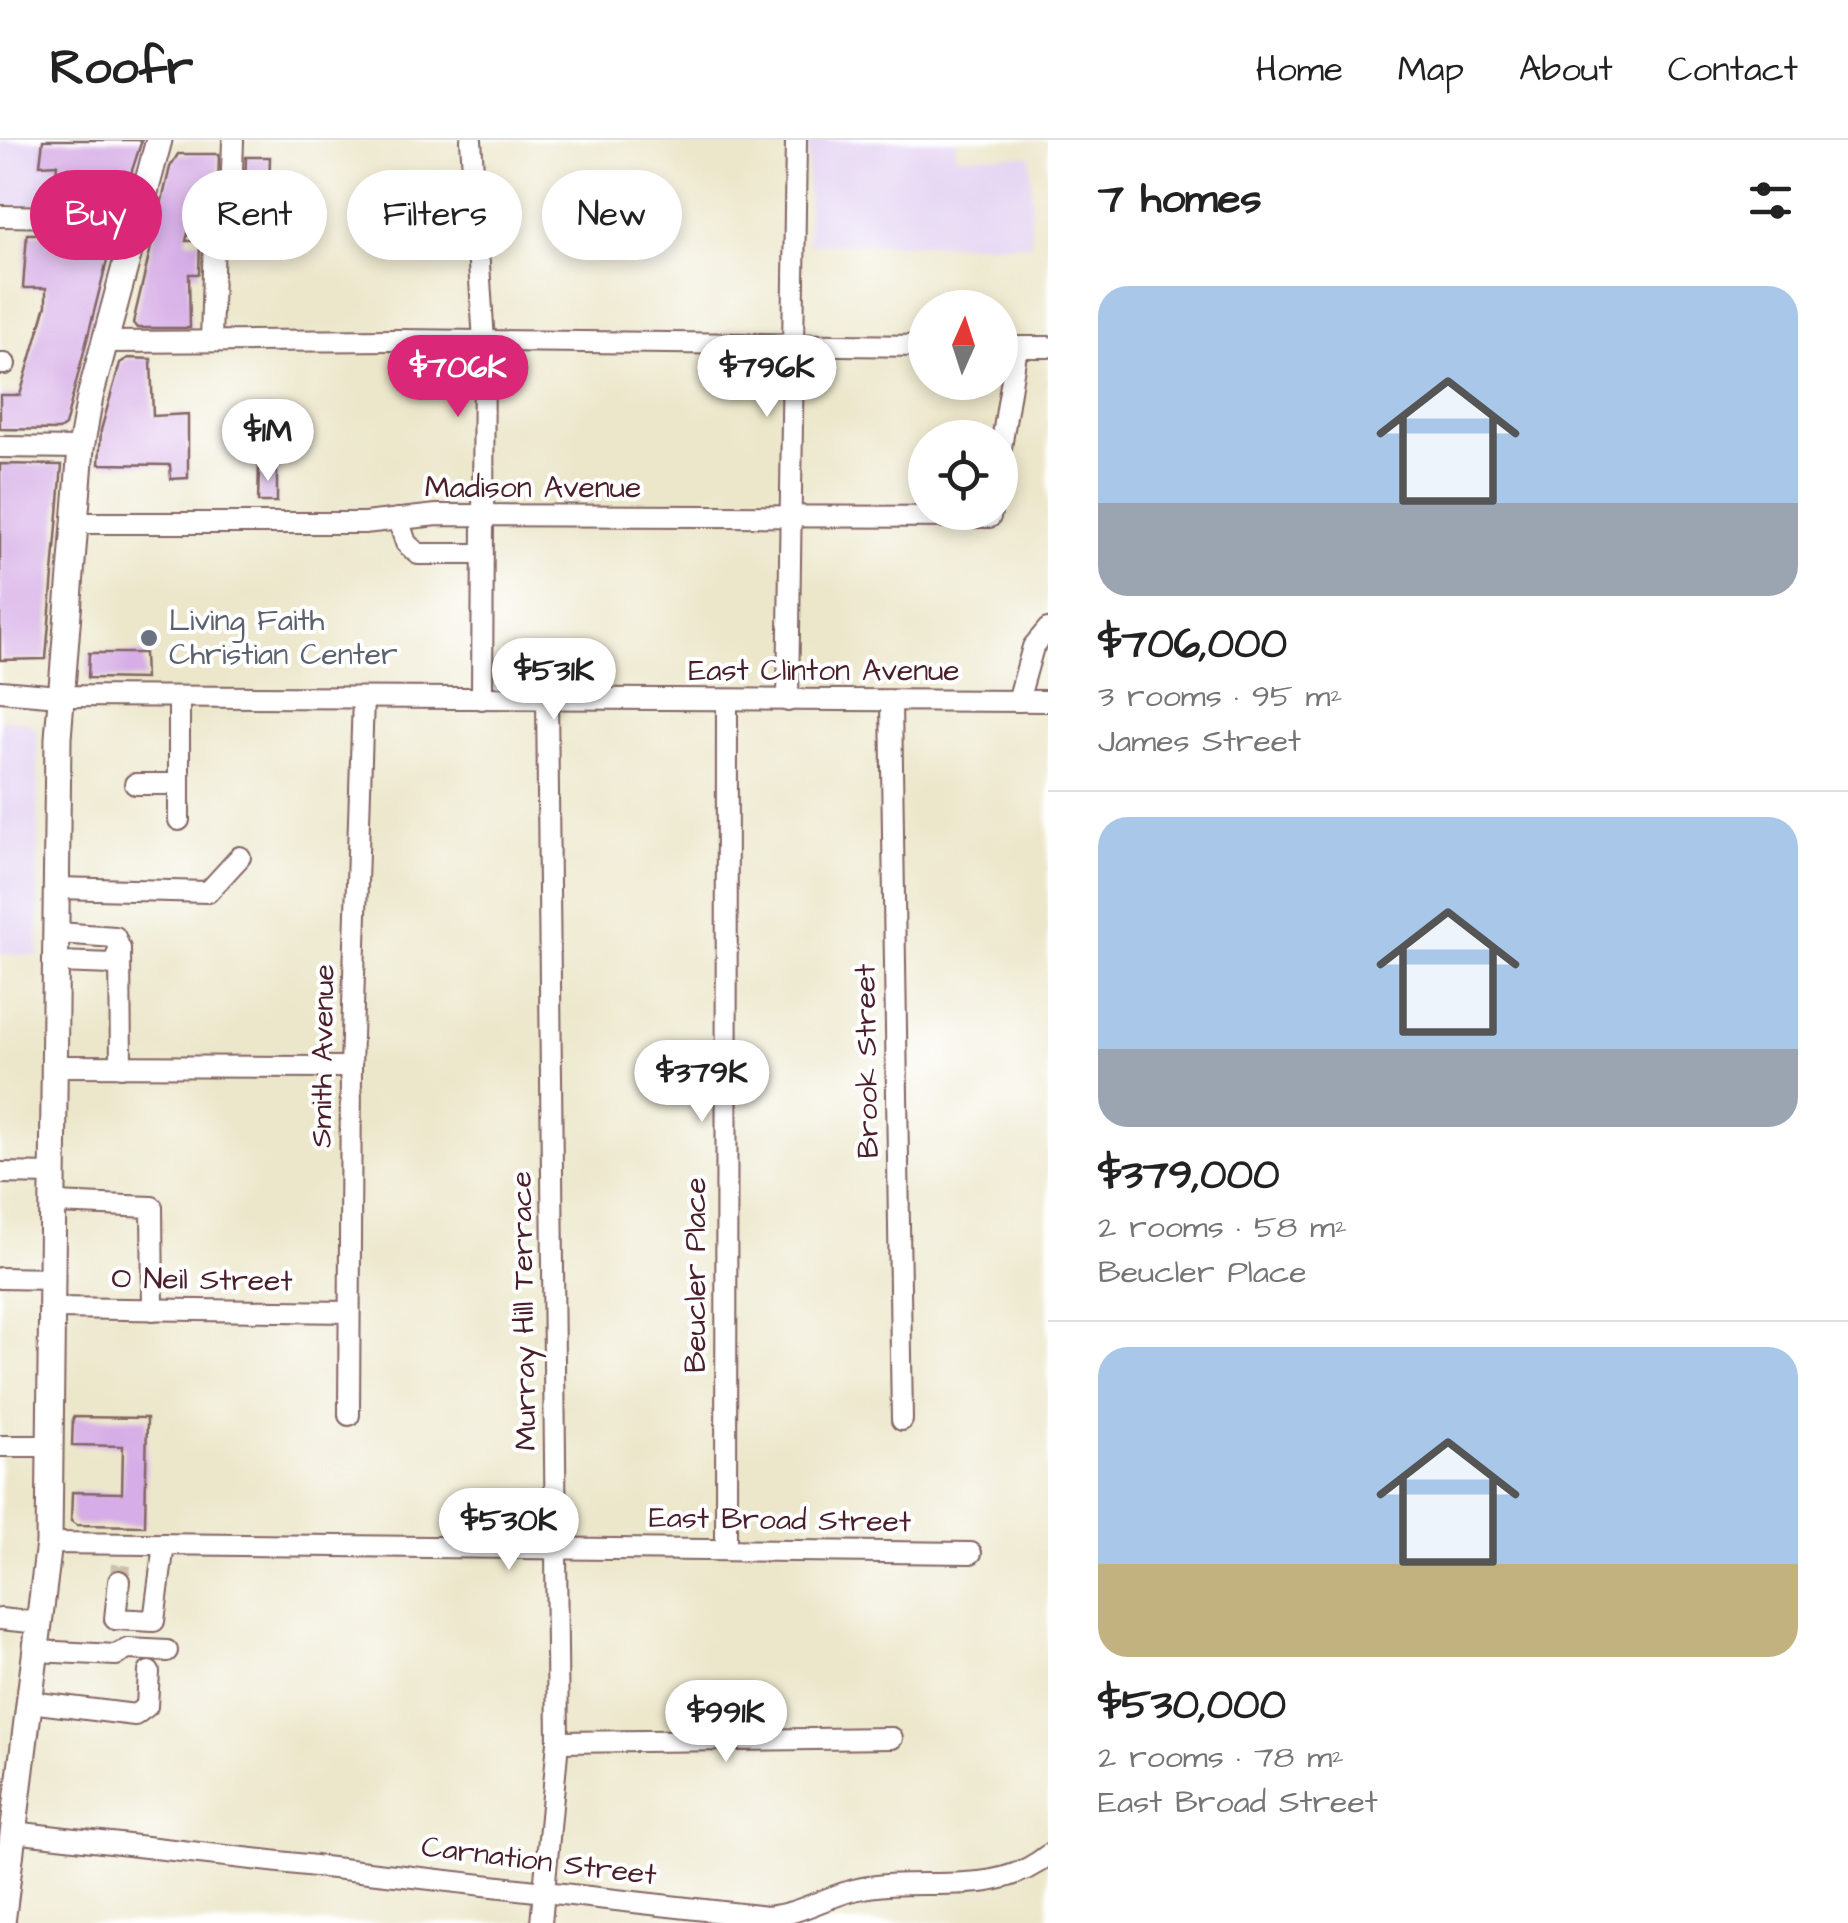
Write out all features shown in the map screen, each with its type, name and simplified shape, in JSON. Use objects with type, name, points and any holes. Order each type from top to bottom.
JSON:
[{"type":"main road","points":[[150,170],[158,140]]},
{"type":"main road","points":[[2,1923],[9,1794],[30,1702],[49,1543],[60,696],[82,448],[90,397],[127,260]]},
{"type":"street","points":[[212,341],[214,236],[232,194],[233,140]]},
{"type":"street","points":[[471,140],[484,342],[482,699]]},
{"type":"street","points":[[788,701],[796,140]]},
{"type":"street","points":[[0,216],[30,216]]},
{"type":"street","points":[[106,342],[908,346]]},
{"type":"street","points":[[1018,347],[1048,347]]},
{"type":"street","points":[[0,447],[82,448]]},
{"type":"street","name":"Madison Avenue","points":[[77,523],[482,516],[908,516]]},
{"type":"street","points":[[398,519],[406,543],[418,554],[482,554]]},
{"type":"street","points":[[1018,701],[1034,647],[1048,628]]},
{"type":"street","name":"East Clinton Avenue","points":[[0,691],[60,696],[1048,701]]},
{"type":"street","points":[[179,697],[179,820]]},
{"type":"street","name":"Smith Avenue","points":[[349,1416],[351,1067],[363,698]]},
{"type":"street","name":"Murray Hill Terrace","points":[[540,1923],[558,1742],[548,698]]},
{"type":"street","name":"Beucler Place","points":[[726,1549],[728,700]]},
{"type":"street","name":"Brook Street","points":[[892,702],[902,1420]]},
{"type":"street","points":[[134,784],[179,784]]},
{"type":"street","points":[[58,888],[208,892],[240,856]]},
{"type":"street","points":[[58,934],[115,937],[120,950],[121,1067]]},
{"type":"street","points":[[58,962],[113,964],[120,950]]},
{"type":"street","points":[[57,1066],[351,1067]]},
{"type":"street","points":[[0,1172],[55,1174]]},
{"type":"street","points":[[55,1203],[152,1207],[153,1310]]},
{"type":"street","points":[[0,1278],[54,1279]]},
{"type":"street","name":"O Neil Street","points":[[54,1308],[350,1312]]},
{"type":"street","points":[[0,1446],[51,1446]]},
{"type":"street","name":"East Broad Street","points":[[49,1543],[121,1563],[164,1544],[971,1553]]},
{"type":"street","points":[[121,1563],[115,1619],[154,1621],[164,1544]]},
{"type":"street","points":[[0,1619],[40,1623]]},
{"type":"street","points":[[36,1651],[116,1655],[128,1649],[167,1651]]},
{"type":"street","points":[[30,1702],[142,1713],[149,1672]]},
{"type":"street","points":[[558,1742],[892,1738]]},
{"type":"street","name":"Carnation Street","points":[[8,1842],[544,1891],[767,1917],[790,1915],[856,1890],[994,1881],[1027,1870],[1048,1855]]},
{"type":"shaded area","points":[[0,140],[148,140],[140,170],[30,170],[30,207],[0,207]]},
{"type":"shaded area","points":[[808,140],[956,140],[956,156],[1031,156],[1031,244],[808,244]]},
{"type":"shaded area","points":[[0,719],[27,722],[37,731],[39,956],[0,954]]},
{"type":"building","points":[[43,140],[142,140],[132,170],[56,170],[57,164],[40,165]]},
{"type":"building","points":[[178,154],[219,154],[219,170],[182,170],[182,260],[199,260],[199,274],[189,274],[190,328],[137,328],[133,323],[148,260],[162,260],[162,201],[170,167]]},
{"type":"building","points":[[246,157],[270,157],[270,170],[246,170]]},
{"type":"building","points":[[27,234],[30,260],[107,260],[65,426],[59,430],[0,429],[0,395],[20,395],[46,305],[46,288],[23,288]]},
{"type":"building","points":[[128,358],[151,359],[153,416],[188,414],[188,478],[171,479],[170,465],[99,464],[101,430],[120,363]]},
{"type":"building","points":[[0,464],[62,465],[46,659],[0,660]]},
{"type":"building","points":[[259,466],[277,466],[277,502],[258,502]]},
{"type":"building","points":[[89,653],[144,653],[145,679],[88,678]]},
{"type":"building","points":[[73,1417],[147,1418],[145,1526],[77,1525],[71,1521],[72,1492],[122,1493],[123,1446],[72,1445]]},
{"type":"tunnel","points":[[119,1581],[121,1565]]},
{"type":"place","name":"Living Faith Christian Center","points":[[149,638]]}]
